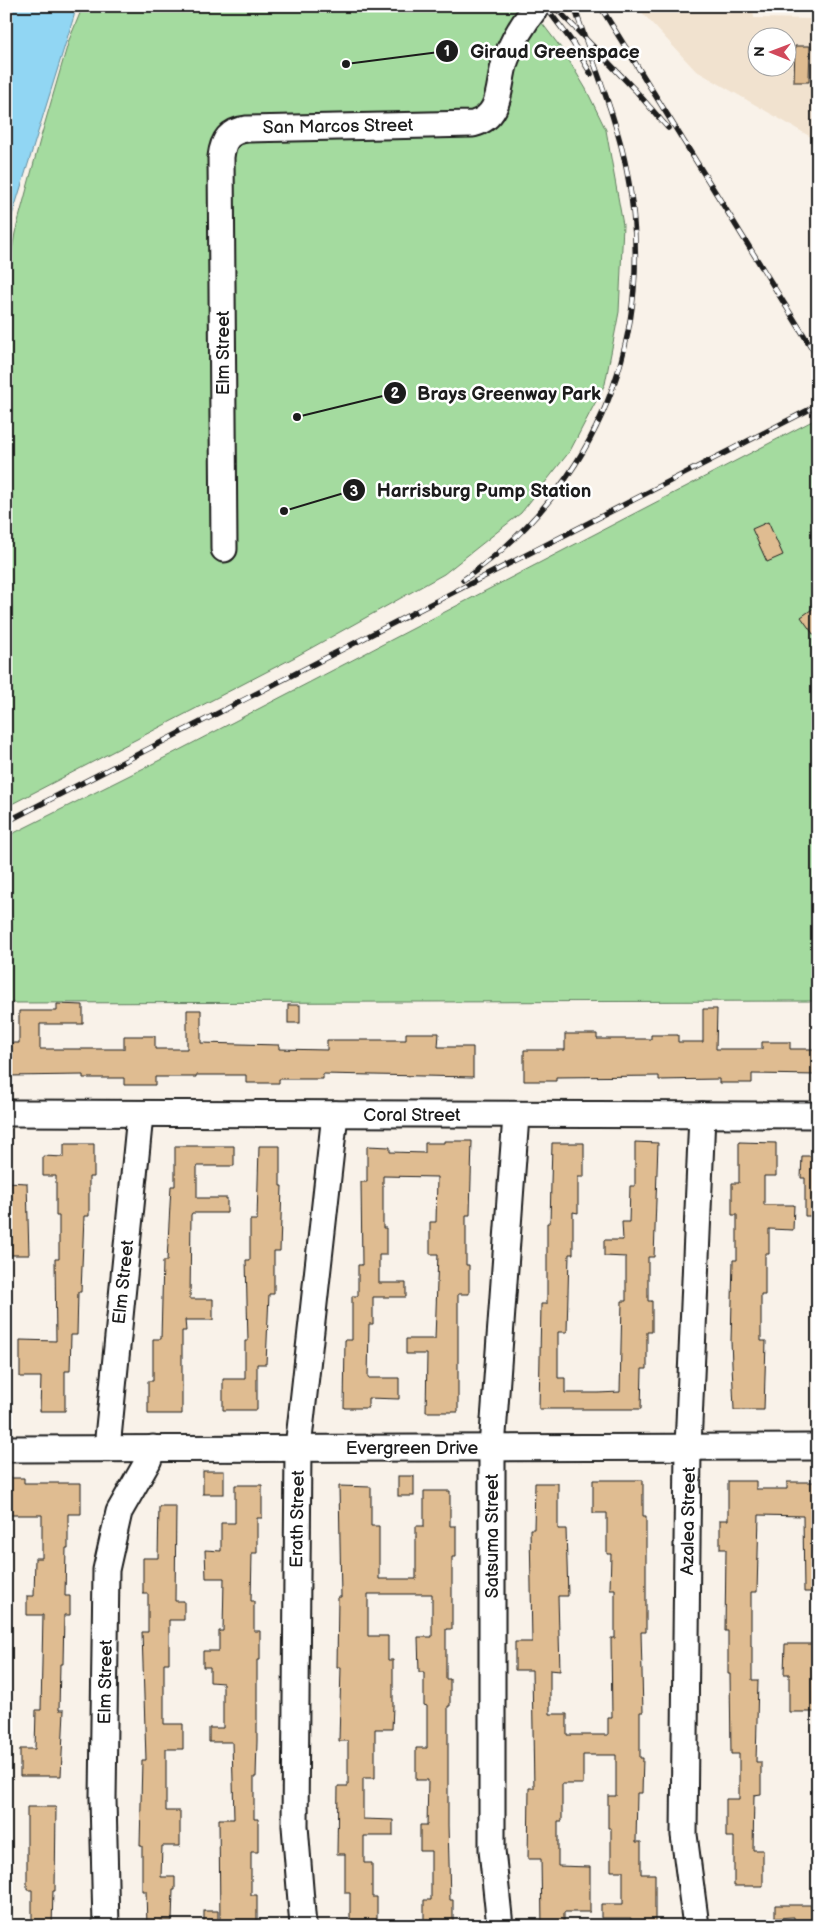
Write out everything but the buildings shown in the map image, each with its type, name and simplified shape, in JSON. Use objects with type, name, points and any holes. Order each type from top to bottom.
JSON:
[{"type":"street","name":"San Marcos Street","points":[[221,157],[222,147],[230,134],[246,128],[473,124],[486,118],[493,110],[508,52],[537,6]]},
{"type":"street","name":"Elm Street","points":[[221,157],[224,549]]},
{"type":"street","name":"Coral Street","points":[[6,1114],[818,1115]]},
{"type":"street","name":"Erath Street","points":[[303,1926],[294,1826],[298,1448],[335,1114]]},
{"type":"street","name":"Elm Street","points":[[107,1448],[140,1115]]},
{"type":"street","name":"Azalea Street","points":[[696,1926],[684,1835],[688,1447],[702,1115]]},
{"type":"street","name":"Satsuma Street","points":[[500,1926],[492,1850],[492,1448],[516,1116]]},
{"type":"street","name":"Evergreen Drive","points":[[6,1449],[818,1447]]},
{"type":"street","name":"Elm Street","points":[[106,1926],[104,1799],[106,1570],[119,1512],[148,1461],[153,1448]]},
{"type":"shaded area","points":[[636,6],[753,6],[754,18],[818,19],[818,151],[811,137],[695,70]]},
{"type":"green space","points":[[83,6],[529,6],[564,52],[586,89],[606,130],[623,225],[619,312],[605,384],[570,451],[521,513],[444,574],[295,657],[6,807],[6,285],[15,233],[40,140],[69,40]]},
{"type":"green space","points":[[818,418],[818,1001],[6,1003],[6,837],[164,758]]},
{"type":"water","points":[[6,6],[75,6],[74,16],[6,235]]},
{"type":"railway","points":[[545,6],[573,43],[591,74]]},
{"type":"railway","points":[[554,6],[635,90],[668,128]]},
{"type":"railway","points":[[463,580],[510,542],[550,500],[583,452],[608,401],[625,347],[634,290],[635,232],[627,172],[623,151],[610,109],[574,6]]},
{"type":"railway","points":[[600,6],[818,358]]},
{"type":"railway","points":[[6,822],[818,405]]},
{"type":"place","name":"Giraud Greenspace","points":[[346,64]]},
{"type":"place","name":"Brays Greenway Park","points":[[297,417]]},
{"type":"place","name":"Harrisburg Pump Station","points":[[284,511]]}]
